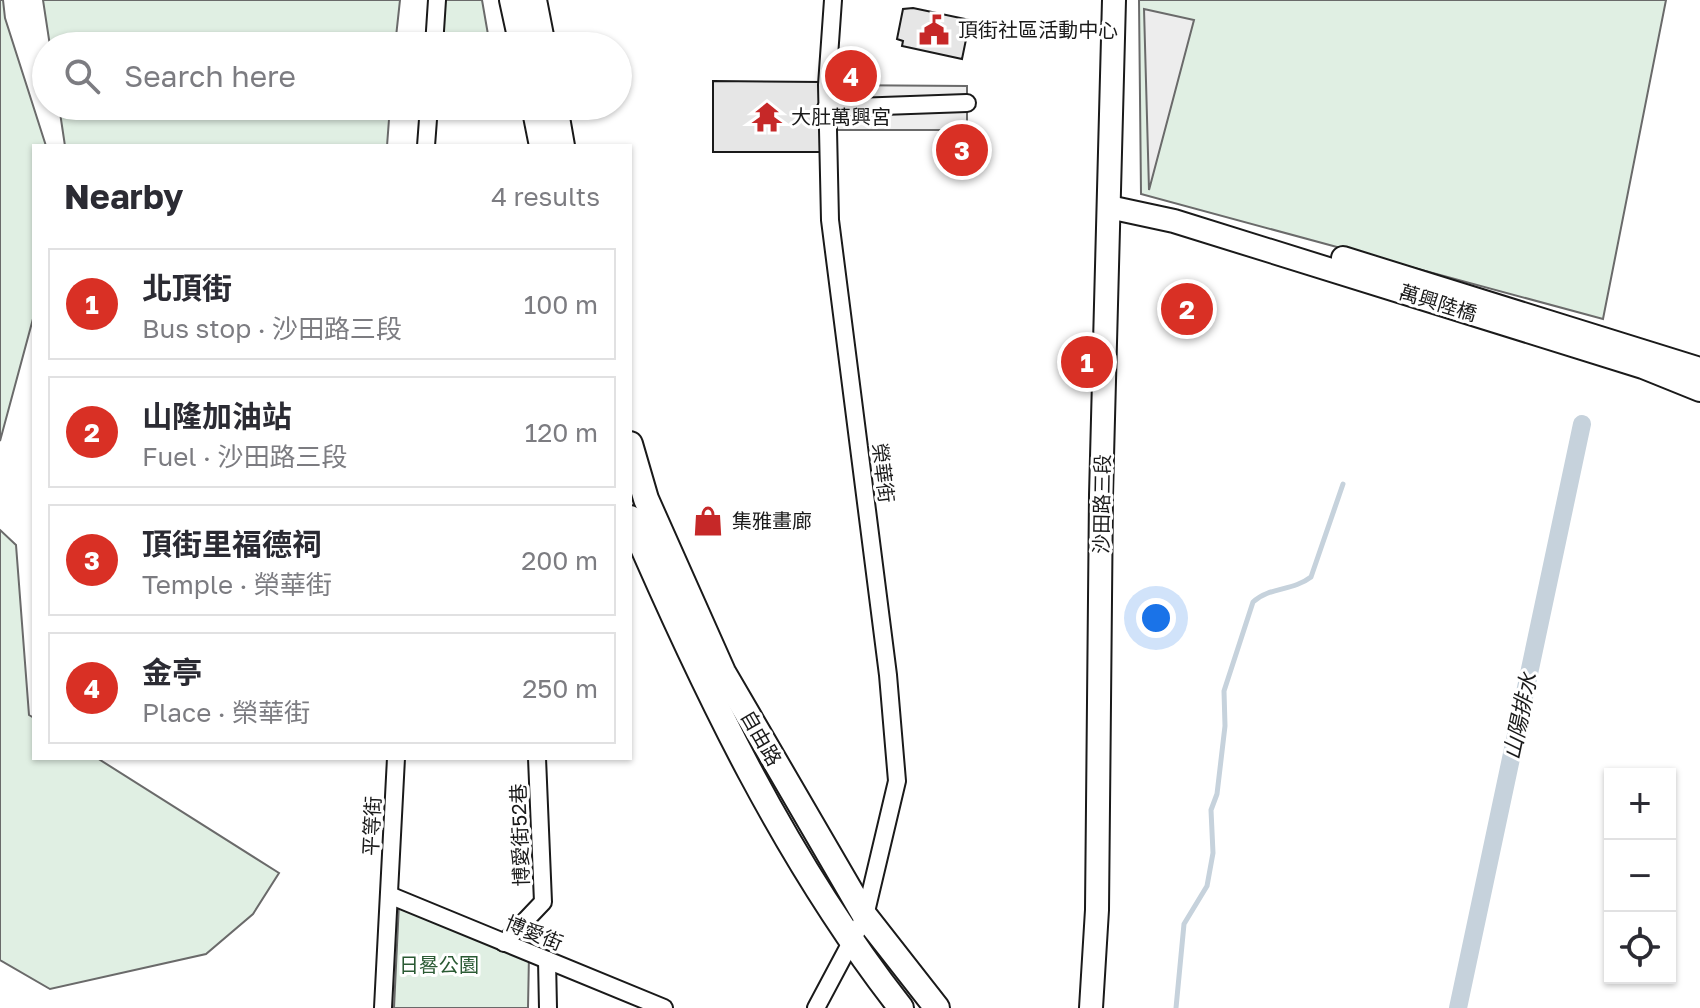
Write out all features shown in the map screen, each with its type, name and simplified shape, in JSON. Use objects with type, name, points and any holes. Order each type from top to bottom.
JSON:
[{"type":"main road","points":[[512,0],[519,32]]},
{"type":"main road","points":[[534,0],[540,32]]},
{"type":"main road","points":[[537,120],[542,144]]},
{"type":"main road","points":[[557,120],[562,144]]},
{"type":"main road","name":"自由路","points":[[632,451],[696,641],[723,672],[865,916],[937,1008]]},
{"type":"main road","name":"自由路","points":[[632,522],[696,641],[765,796],[851,944],[901,1008]]},
{"type":"street","points":[[435,32],[437,0]]},
{"type":"street","name":"榮華街","points":[[816,1008],[865,916],[897,781],[888,675],[830,220],[826,108],[827,46],[833,0]]},
{"type":"street","name":"沙田路三段","points":[[1091,1008],[1097,910],[1101,495],[1114,0]]},
{"type":"street","points":[[826,108],[967,103]]},
{"type":"street","points":[[426,144],[428,120]]},
{"type":"street","points":[[1109,207],[1176,214]]},
{"type":"street","name":"萬興陸橋","points":[[1176,214],[1700,369]]},
{"type":"street","name":"萬興陸橋","points":[[1176,214],[1643,367],[1700,390]]},
{"type":"street","name":"平等街","points":[[383,1008],[396,760]]},
{"type":"street","name":"博愛街52巷","points":[[504,943],[543,902],[537,760]]},
{"type":"street","name":"博愛街","points":[[389,895],[664,1008]]},
{"type":"street","points":[[547,960],[548,1008]]},
{"type":"green space","points":[[0,0],[3,0],[5,18],[32,102],[32,120],[38,120],[45,144],[32,144],[32,322],[0,441]]},
{"type":"green space","points":[[43,0],[400,0],[397,32],[48,32]]},
{"type":"green space","points":[[440,0],[482,0],[488,32],[442,32]]},
{"type":"green space","points":[[1139,0],[1666,0],[1603,319],[1141,194]]},
{"type":"green space","points":[[61,120],[389,120],[387,144],[65,144]]},
{"type":"green space","points":[[0,530],[16,545],[29,715],[32,717],[32,760],[100,760],[279,873],[253,914],[206,954],[50,989],[0,960]]},
{"type":"green space","name":"日晷公園","points":[[399,903],[529,954],[528,1008],[394,1008]]},
{"type":"shaded area","points":[[1144,9],[1194,20],[1149,190]]},
{"type":"shaded area","points":[[827,85],[967,86],[967,130],[826,130]]},
{"type":"building","name":"頂街社區活動中心","points":[[913,8],[970,20],[962,59],[902,46],[903,41],[897,39],[903,9]]},
{"type":"building","points":[[851,71],[856,76],[851,81],[846,76]]},
{"type":"building","name":"大肚萬興宮","points":[[713,81],[821,82],[821,152],[713,152]]},
{"type":"building","points":[[959,142],[966,143],[965,158],[957,158]]},
{"type":"waterway","name":"山陽排水","points":[[1458,1008],[1582,424]]},
{"type":"waterway","points":[[1176,1008],[1184,924],[1207,886],[1213,853],[1211,810],[1217,794],[1225,726],[1224,691],[1253,602],[1311,577],[1343,484]]},
{"type":"place","name":"頂街社區活動中心","points":[[934,30]]},
{"type":"place","name":"金亭","points":[[851,76]]},
{"type":"place","name":"大肚萬興宮","points":[[767,117]]},
{"type":"place","name":"頂街里福德祠","points":[[962,150]]},
{"type":"place","name":"山隆加油站","points":[[1187,309]]},
{"type":"place","name":"北頂街","points":[[1087,362]]},
{"type":"place","name":"集雅畫廊","points":[[708,521]]}]
